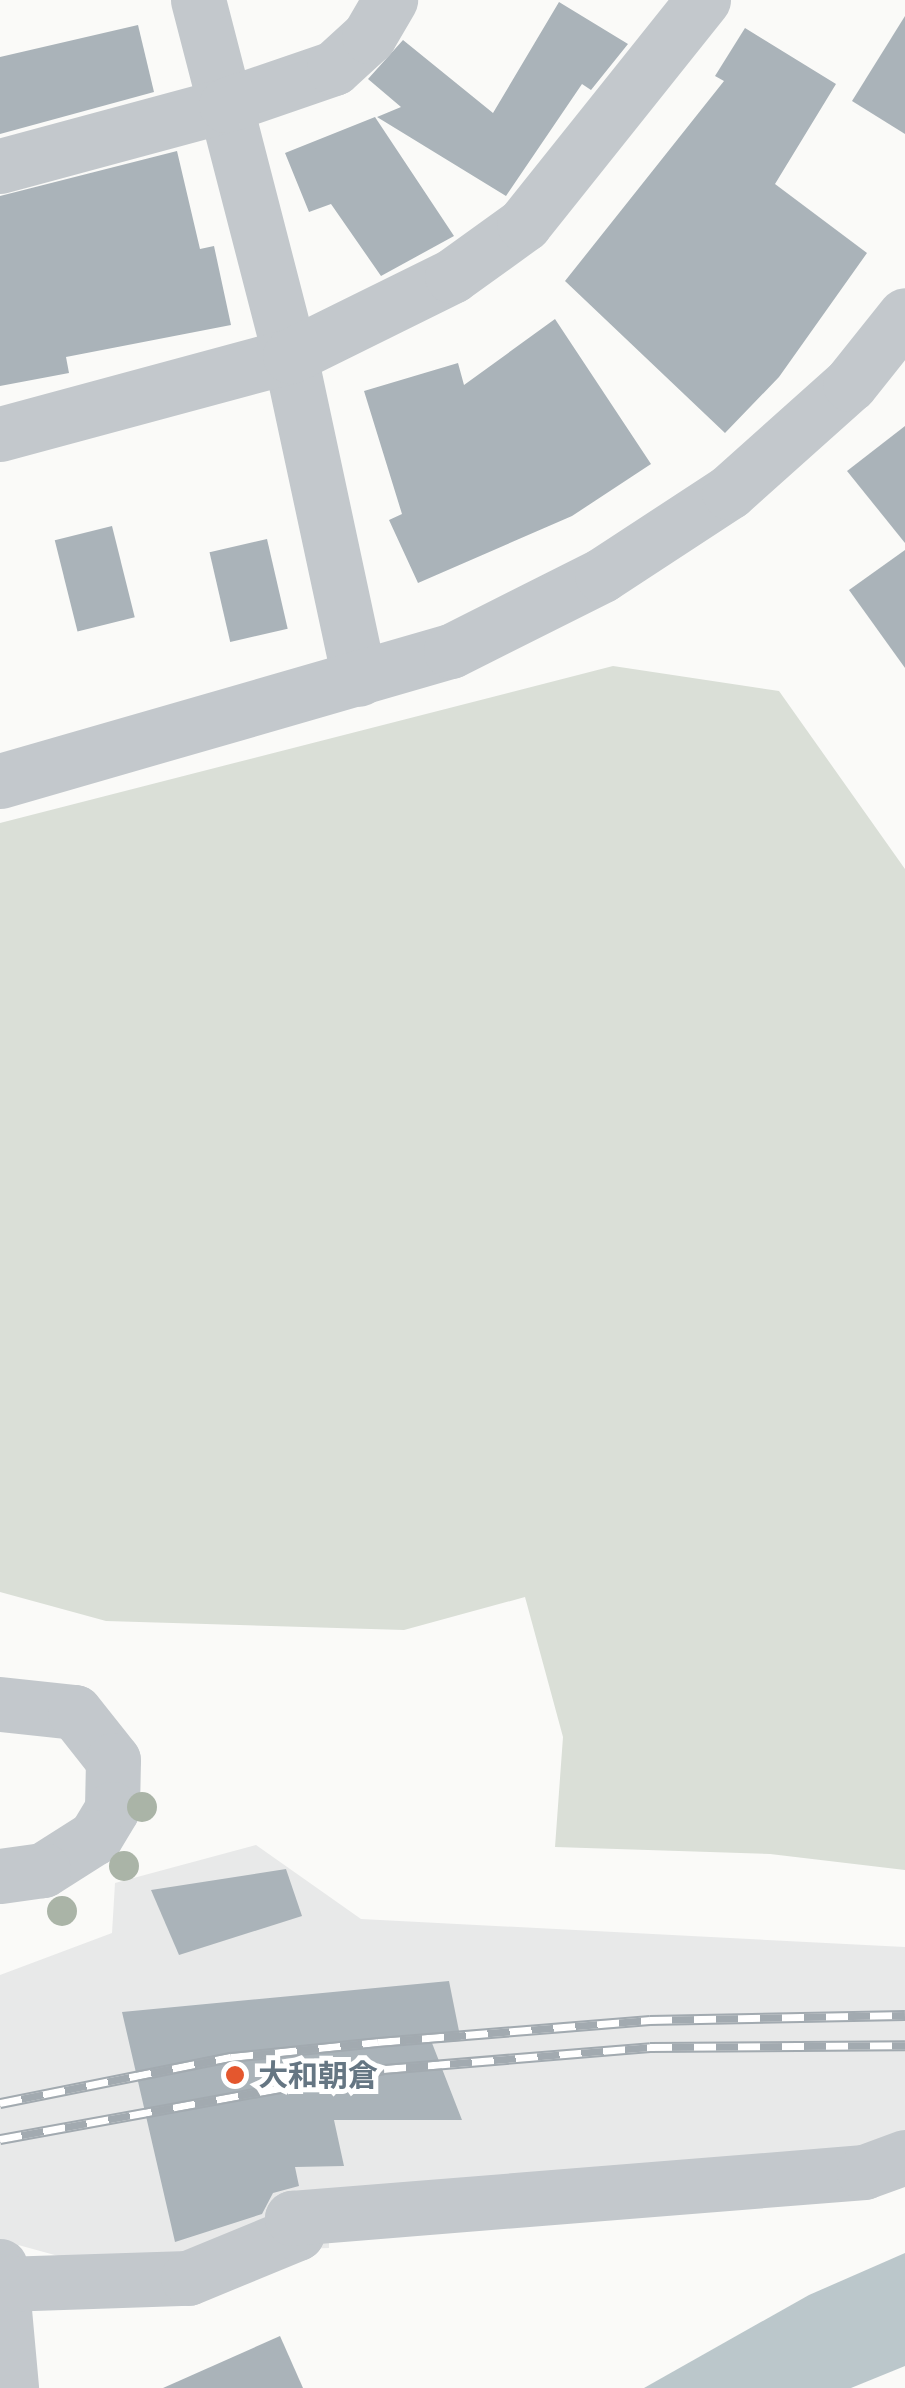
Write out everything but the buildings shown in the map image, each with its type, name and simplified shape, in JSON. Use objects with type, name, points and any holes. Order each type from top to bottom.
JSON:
[{"type":"street","points":[[198,0],[290,356],[359,679]]},
{"type":"street","points":[[0,166],[226,105],[334,68],[369,36],[390,0]]},
{"type":"street","points":[[0,434],[290,356],[452,276],[524,224],[703,0]]},
{"type":"street","points":[[0,780],[451,651],[552,600],[729,492],[850,384],[905,315]]},
{"type":"street","points":[[0,1704],[75,1712],[113,1760],[112,1809],[95,1837],[43,1870],[0,1876]]},
{"type":"street","points":[[11,2388],[2,2275],[188,2278],[296,2233],[292,2218],[864,2172],[905,2157]]},
{"type":"shaded area","points":[[613,666],[779,691],[905,869],[905,1870],[770,1854],[555,1847],[563,1737],[525,1597],[404,1630],[106,1621],[0,1592],[0,823]]},
{"type":"shaded area","points":[[256,1845],[361,1919],[905,1947],[905,2135],[854,2162],[329,2200],[329,2248],[62,2257],[0,2240],[0,1975],[112,1933],[115,1883]]},
{"type":"shaded area","points":[[905,2253],[905,2366],[851,2388],[644,2388],[809,2295]]},
{"type":"railway","points":[[0,2103],[231,2057],[378,2042],[650,2020],[905,2015]]},
{"type":"railway","points":[[0,2139],[384,2069],[650,2047],[905,2045]]},
{"type":"place","name":"大和朝倉","points":[[235,2075]]}]
